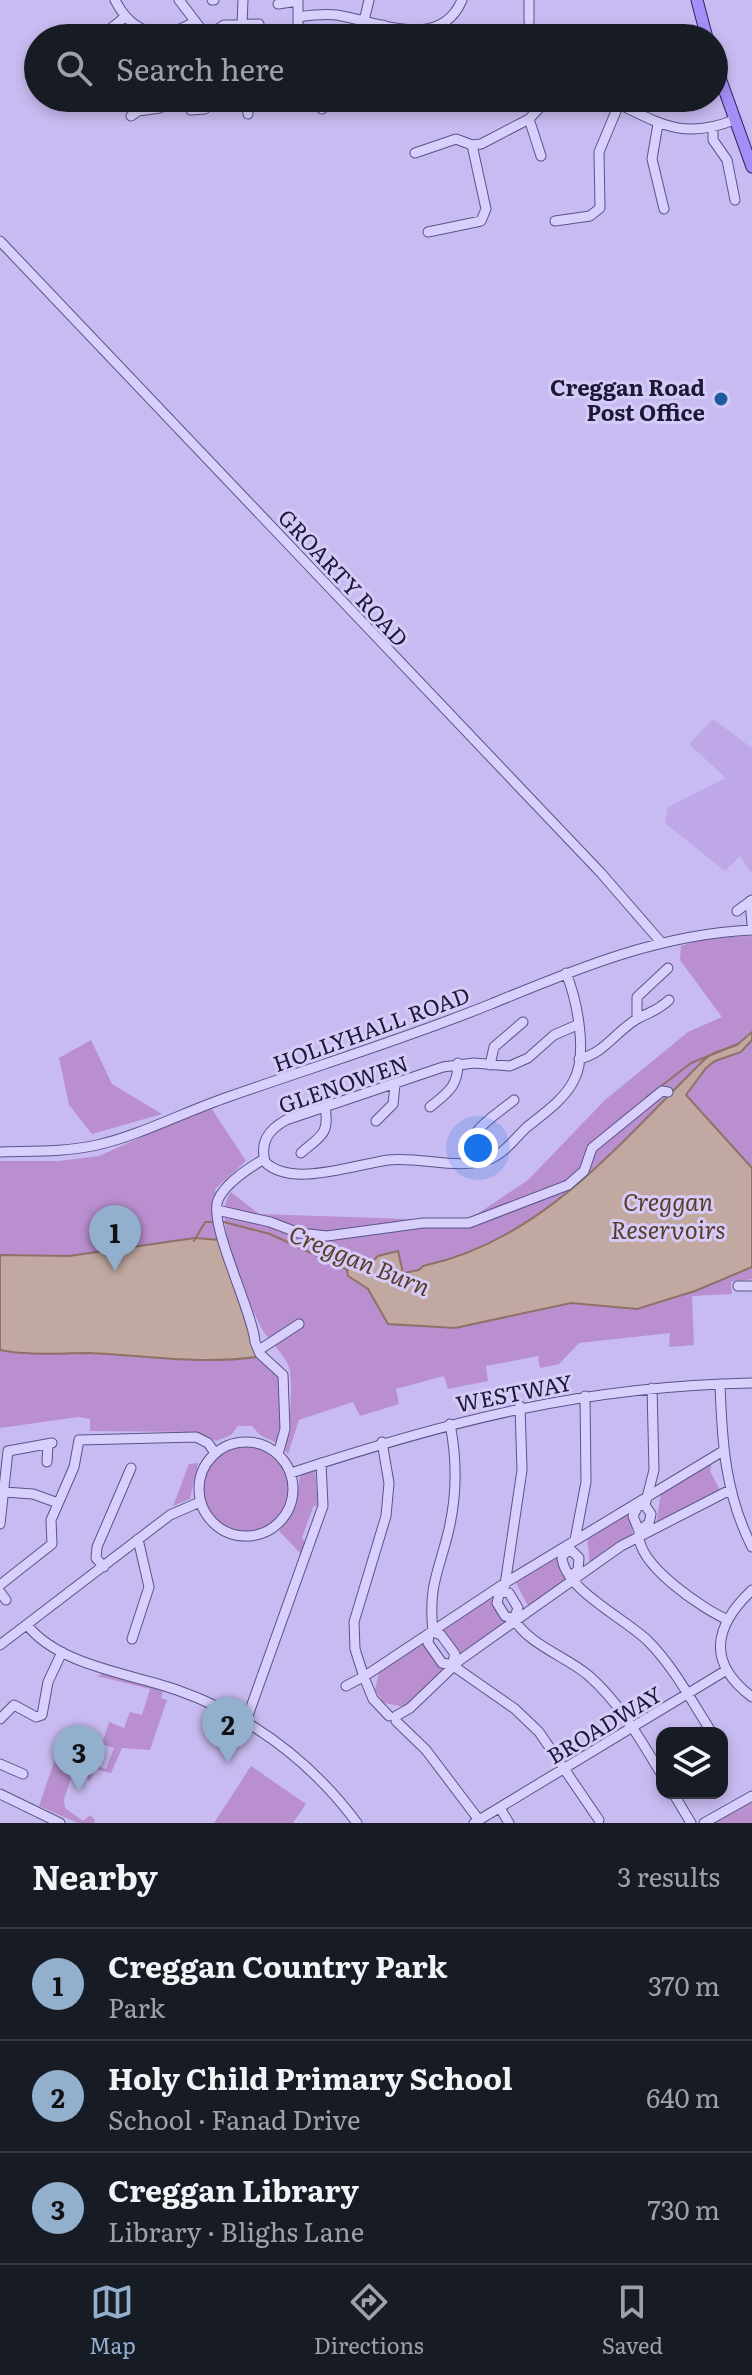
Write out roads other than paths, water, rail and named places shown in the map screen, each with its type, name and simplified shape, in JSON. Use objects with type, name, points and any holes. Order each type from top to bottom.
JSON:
[{"type":"main road","points":[[697,0],[703,24]]},
{"type":"main road","points":[[728,102],[752,167]]},
{"type":"street","points":[[115,0],[125,17],[136,24]]},
{"type":"street","points":[[243,0],[242,24],[259,24]]},
{"type":"street","points":[[278,4],[298,0],[299,24]]},
{"type":"street","points":[[364,21],[369,0]]},
{"type":"street","points":[[445,24],[462,0]]},
{"type":"street","points":[[528,23],[529,0]]},
{"type":"street","points":[[185,2],[197,24]]},
{"type":"street","points":[[299,17],[335,15],[378,24]]},
{"type":"street","points":[[115,24],[125,17]]},
{"type":"street","points":[[190,24],[195,21]]},
{"type":"street","points":[[415,153],[456,139],[472,145],[529,119],[536,112]]},
{"type":"street","points":[[555,221],[590,216],[600,208],[599,152],[616,112]]},
{"type":"street","points":[[635,112],[658,124],[684,130],[713,129],[734,120]]},
{"type":"street","points":[[529,119],[541,156]]},
{"type":"street","points":[[658,124],[652,159],[664,209]]},
{"type":"street","points":[[713,129],[713,140],[727,160],[735,200]]},
{"type":"street","points":[[428,232],[481,221],[486,209],[472,145]]},
{"type":"street","name":"GROARTY ROAD","points":[[0,241],[601,873],[660,941]]},
{"type":"street","points":[[737,911],[751,901]]},
{"type":"street","points":[[751,901],[752,927]]},
{"type":"street","name":"HOLLYHALL ROAD","points":[[0,1152],[59,1150],[112,1142],[227,1097],[379,1048],[566,973],[660,941],[752,927]]},
{"type":"street","points":[[637,1019],[637,997],[668,968]]},
{"type":"street","points":[[278,1454],[285,1429],[283,1375],[259,1350],[219,1218],[220,1197],[232,1183],[264,1159],[276,1171],[303,1175],[397,1159],[468,1162],[491,1158],[557,1101],[573,1083],[579,1059],[577,1025],[566,973]]},
{"type":"street","points":[[579,1059],[596,1055],[637,1019],[655,1013],[669,1000]]},
{"type":"street","points":[[490,1065],[494,1047],[523,1022]]},
{"type":"street","name":"GLENOWEN","points":[[264,1159],[264,1140],[273,1127],[458,1063],[510,1066],[528,1058],[554,1035],[577,1025]]},
{"type":"street","points":[[430,1107],[454,1088],[458,1079],[458,1063]]},
{"type":"street","points":[[376,1121],[393,1104],[395,1085]]},
{"type":"street","points":[[219,1218],[270,1222],[299,1233],[327,1236],[423,1223],[469,1223],[568,1185],[584,1171],[592,1148],[662,1091],[668,1092]]},
{"type":"street","points":[[468,1162],[468,1143],[475,1131],[514,1100]]},
{"type":"street","points":[[301,1153],[326,1132],[325,1107]]},
{"type":"street","points":[[738,1286],[752,1286]]},
{"type":"street","points":[[259,1350],[299,1324]]},
{"type":"street","name":"WESTWAY","points":[[291,1473],[382,1442],[520,1406],[652,1388],[752,1383]]},
{"type":"street","points":[[720,1384],[723,1451],[730,1490],[736,1514],[752,1547]]},
{"type":"street","points":[[639,1534],[649,1523],[651,1514],[647,1500],[655,1442],[652,1388]]},
{"type":"street","points":[[573,1577],[580,1566],[574,1545],[586,1482],[585,1396]]},
{"type":"street","points":[[514,1619],[518,1608],[505,1586],[522,1470],[520,1406]]},
{"type":"street","points":[[450,1424],[455,1486],[450,1526],[430,1590],[433,1631],[428,1643],[442,1663],[453,1666],[515,1709],[539,1732],[599,1820]]},
{"type":"street","points":[[0,1585],[32,1557],[49,1549],[51,1520],[74,1467],[76,1446],[85,1438],[196,1437],[208,1443],[215,1453]]},
{"type":"street","points":[[247,1441],[269,1447],[278,1454],[291,1473],[293,1497],[283,1518],[264,1533],[230,1533],[211,1521],[200,1502],[202,1470],[215,1453],[247,1441]]},
{"type":"street","points":[[382,1442],[389,1483],[386,1516],[359,1594],[354,1622],[355,1649],[373,1699],[426,1750],[477,1822]]},
{"type":"street","points":[[11,1526],[0,1524],[8,1451],[50,1444],[47,1462]]},
{"type":"street","points":[[723,1451],[638,1506],[633,1516],[643,1552],[666,1577],[695,1601],[728,1620]]},
{"type":"street","points":[[246,1721],[323,1506],[321,1463]]},
{"type":"street","points":[[104,1567],[96,1558],[97,1547],[131,1468]]},
{"type":"street","points":[[394,1717],[410,1708],[453,1666],[573,1577],[639,1534],[730,1490]]},
{"type":"street","points":[[4,1492],[33,1494],[58,1503]]},
{"type":"street","points":[[346,1686],[647,1500]]},
{"type":"street","points":[[0,1645],[170,1515],[200,1502]]},
{"type":"street","points":[[132,1639],[149,1587],[138,1539]]},
{"type":"street","points":[[574,1545],[562,1556],[565,1570],[587,1596],[646,1639],[708,1727]]},
{"type":"street","points":[[752,1590],[728,1620],[719,1650],[725,1671],[752,1697]]},
{"type":"street","points":[[514,1619],[525,1634],[591,1677],[633,1727],[656,1765]]},
{"type":"street","points":[[27,1625],[38,1638],[62,1652],[178,1690],[246,1721],[295,1754],[357,1823]]},
{"type":"street","points":[[433,1631],[441,1635],[455,1654],[453,1666]]},
{"type":"street","points":[[0,1719],[14,1705],[36,1717],[42,1715],[48,1682],[62,1652]]},
{"type":"street","name":"BROADWAY","points":[[477,1822],[725,1671]]},
{"type":"street","points":[[0,1764],[23,1774]]},
{"type":"street","points":[[0,1794],[60,1823]]},
{"type":"street","points":[[704,1823],[752,1796]]},
{"type":"street","points":[[677,1799],[691,1823]]},
{"type":"street","points":[[500,1808],[509,1823]]},
{"type":"water","name":"Creggan Reservoirs","points":[[752,1032],[752,1040],[741,1052],[715,1061],[706,1068],[686,1095],[752,1168],[752,1267],[695,1291],[637,1309],[571,1303],[455,1328],[388,1324],[368,1289],[348,1276],[345,1261],[351,1258],[371,1263],[378,1256],[398,1251],[403,1273],[466,1253],[506,1234],[578,1184],[709,1056],[738,1044]]},
{"type":"water","points":[[195,1238],[220,1240],[257,1357],[192,1360],[0,1350],[0,1255],[69,1256]]},
{"type":"waterway","points":[[647,1097],[691,1063],[738,1044]]},
{"type":"waterway","name":"Creggan Burn","points":[[194,1241],[205,1222],[213,1222]]},
{"type":"waterway","name":"Creggan Burn","points":[[224,1222],[270,1234],[348,1270]]},
{"type":"place","name":"Creggan Road Post Office","points":[[721,399]]},
{"type":"place","name":"Creggan Country Park","points":[[115,1271]]},
{"type":"place","name":"Holy Child Primary School","points":[[228,1763]]},
{"type":"place","name":"Creggan Library","points":[[79,1791]]}]
